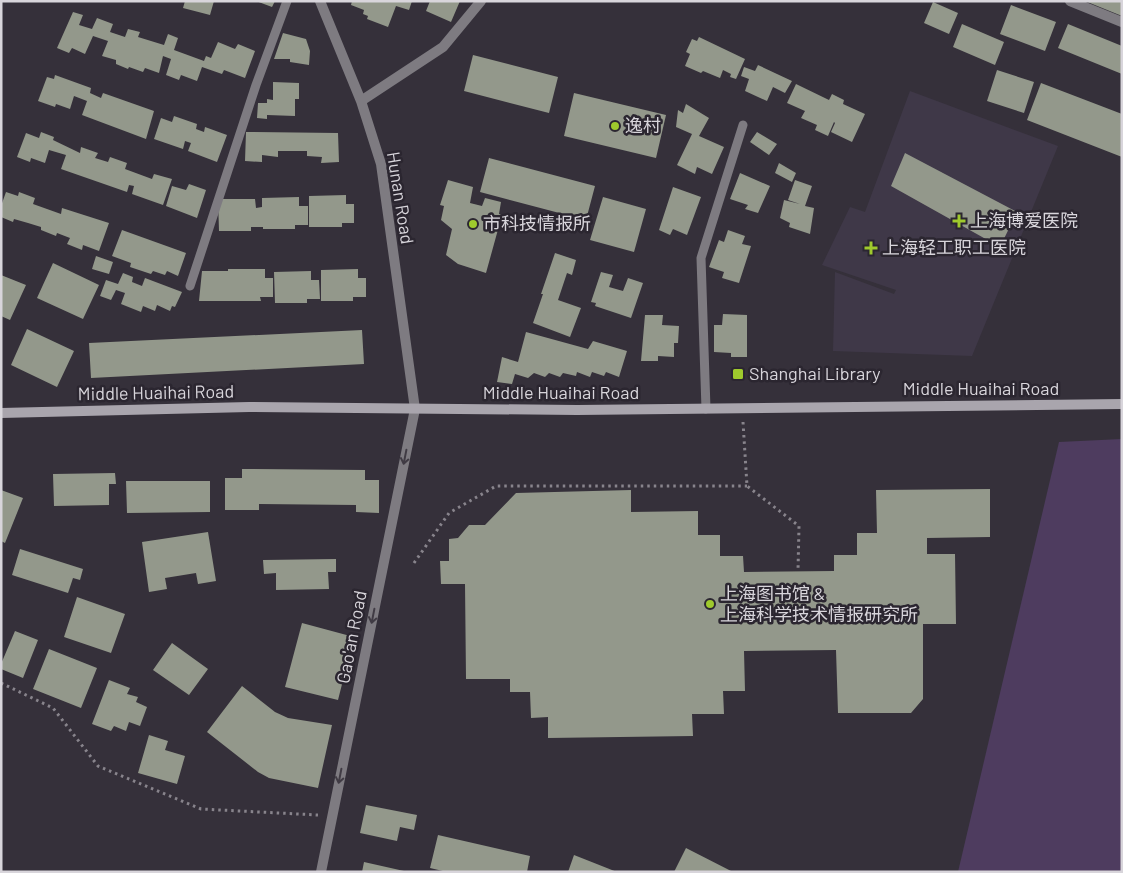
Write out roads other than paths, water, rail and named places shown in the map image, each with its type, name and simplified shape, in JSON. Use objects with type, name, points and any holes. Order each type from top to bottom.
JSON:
[{"type":"main road","name":"Middle Huaihai Road","points":[[1,413],[250,407],[415,410],[706,409],[1122,404]]},
{"type":"street","name":"Hunan Road","points":[[320,1],[361,100],[381,164],[415,410]]},
{"type":"street","points":[[361,100],[443,46],[481,1]]},
{"type":"street","points":[[1070,1],[1122,22]]},
{"type":"street","name":"Gao'an Road","points":[[321,872],[415,410]]},
{"type":"lane","points":[[190,286],[256,85],[287,1]]},
{"type":"lane","points":[[706,409],[701,258],[743,125]]},
{"type":"place","name":"逸村","points":[[615,126]]},
{"type":"place","name":"上海博爱医院","points":[[959,221]]},
{"type":"place","name":"市科技情报所","points":[[473,224]]},
{"type":"place","name":"上海轻工职工医院","points":[[871,248]]},
{"type":"place","name":"Shanghai Library","points":[[738,374]]},
{"type":"place","name":"上海图书馆 & 上海科学技术情报研究所","points":[[710,604]]}]
